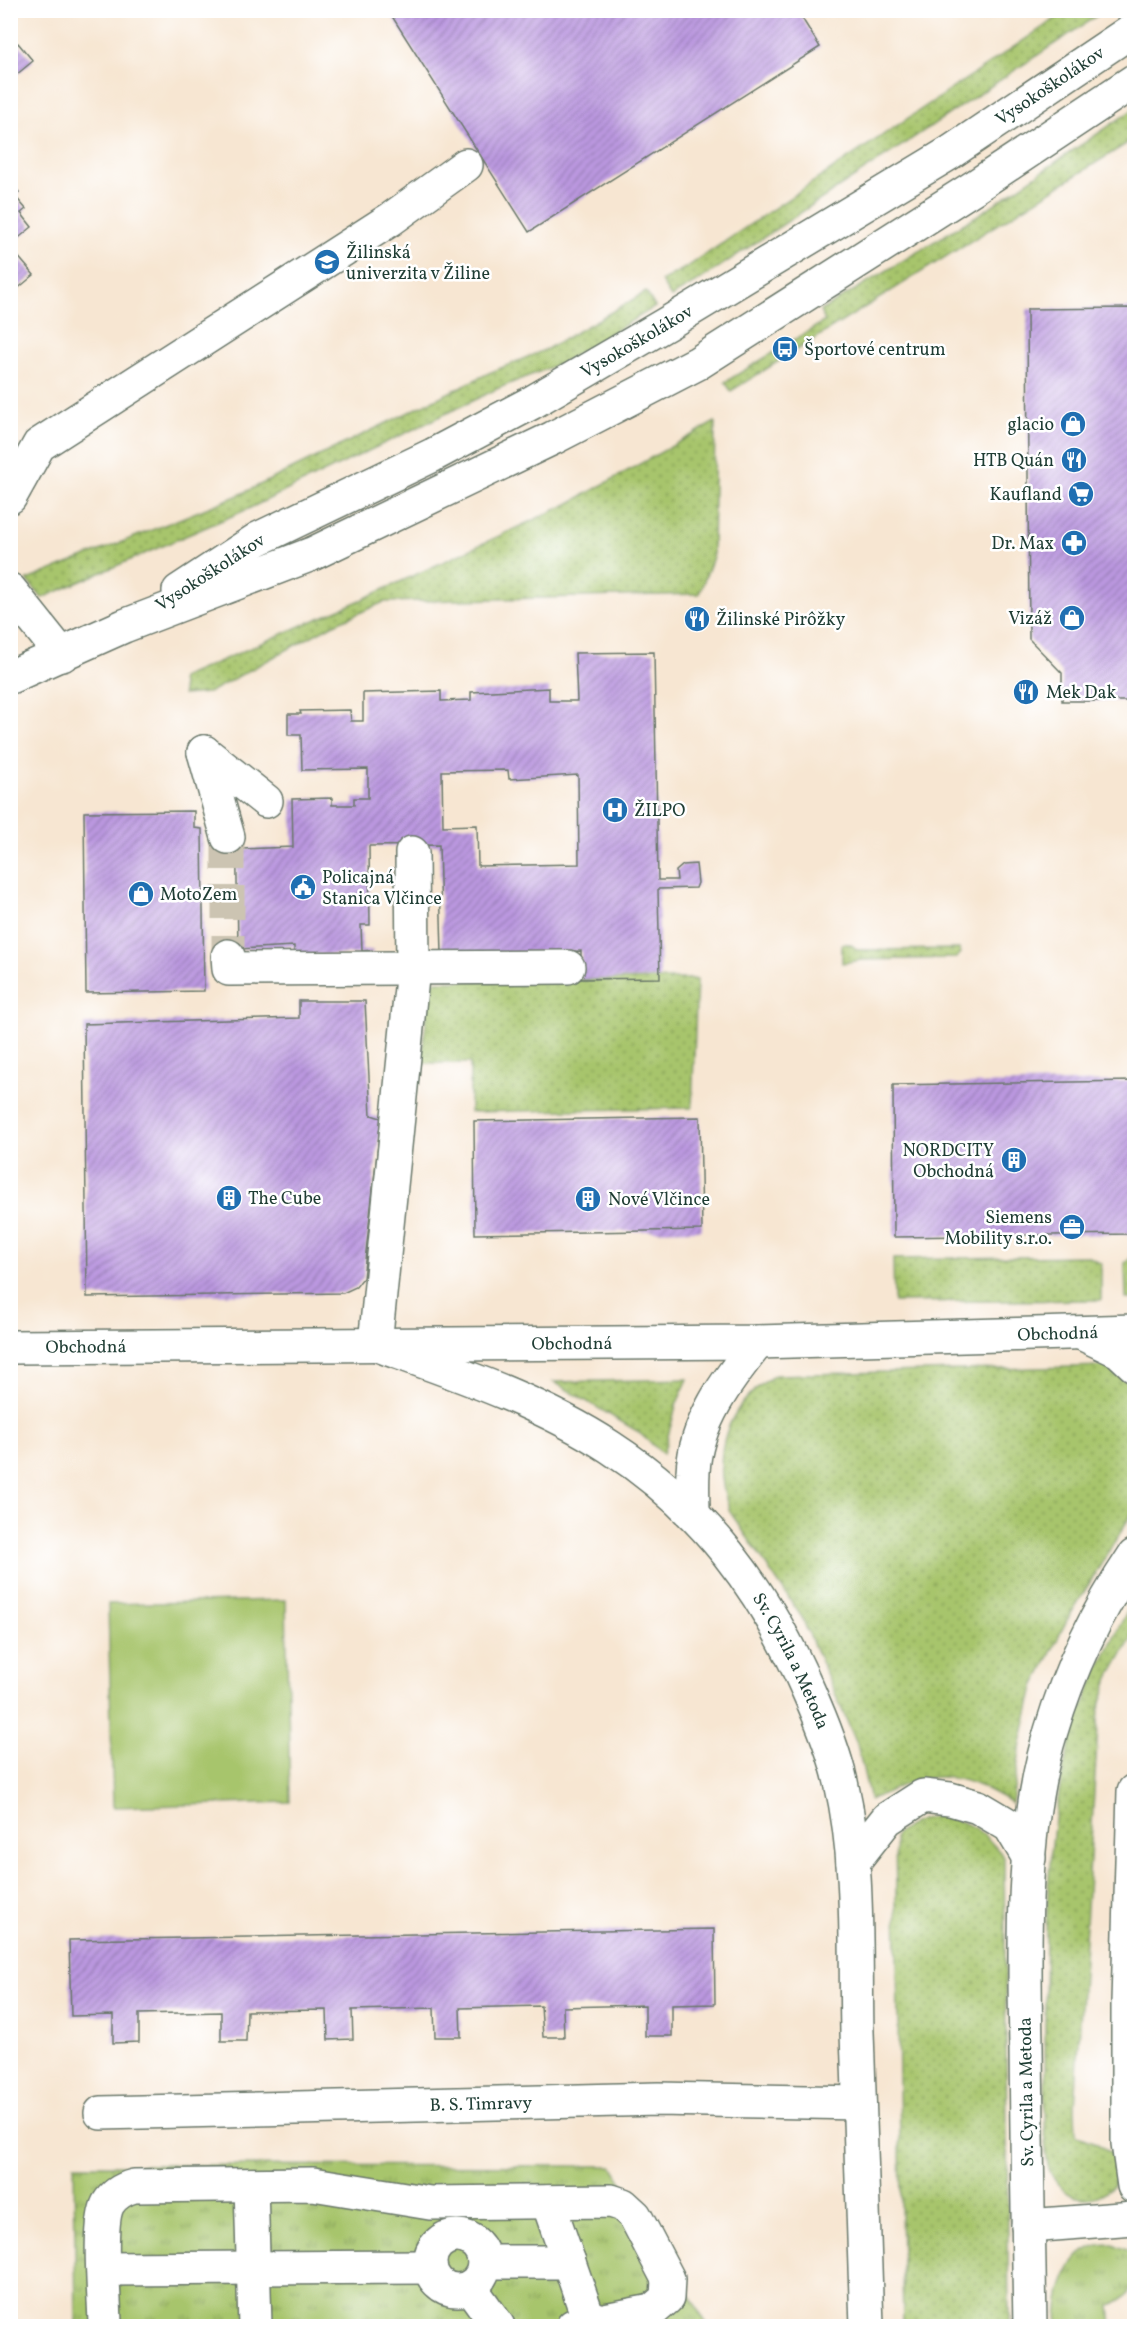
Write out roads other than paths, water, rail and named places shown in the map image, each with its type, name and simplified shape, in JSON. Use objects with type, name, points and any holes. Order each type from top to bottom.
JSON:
[{"type":"street","name":"Vysokoškolákov","points":[[124,626],[258,539],[443,449],[531,403],[684,314],[948,154],[1134,29]]},
{"type":"street","name":"Vysokoškolákov","points":[[10,677],[124,626],[312,554],[553,438],[699,363],[976,186],[1134,81]]},
{"type":"street","points":[[10,497],[39,445],[391,219],[466,165]]},
{"type":"street","points":[[10,590],[62,655]]},
{"type":"street","points":[[228,837],[204,752],[266,801]]},
{"type":"street","points":[[375,1344],[413,968],[412,853]]},
{"type":"street","points":[[228,956],[229,969],[568,967]]},
{"type":"street","points":[[356,1287],[375,1344]]},
{"type":"street","name":"Obchodná","points":[[10,1347],[758,1342],[1134,1331]]},
{"type":"street","points":[[1082,1333],[1119,1351],[1134,1365]]},
{"type":"street","points":[[693,1514],[693,1470],[702,1428],[729,1377],[758,1342]]},
{"type":"street","name":"Sv. Cyrila a Metoda","points":[[375,1344],[513,1396],[564,1420],[610,1447],[653,1478],[693,1514],[731,1556],[767,1605],[792,1653],[820,1716],[841,1782],[853,1862],[867,2326]]},
{"type":"street","name":"Sv. Cyrila a Metoda","points":[[1030,2326],[1025,1980],[1029,1858],[1036,1795],[1050,1731],[1077,1659],[1119,1578],[1134,1556]]},
{"type":"street","points":[[1134,1791],[1128,2143],[1134,2186]]},
{"type":"street","points":[[853,1862],[887,1818],[923,1796],[950,1799],[978,1807],[1010,1826],[1029,1858]]},
{"type":"street","name":"B. S. Timravy","points":[[101,2113],[658,2099],[859,2103]]},
{"type":"street","points":[[105,2326],[105,2212],[115,2195],[123,2189],[134,2186],[313,2184],[430,2203],[611,2201],[623,2205],[635,2216],[669,2279],[668,2298],[652,2312],[581,2325],[569,2262],[548,2202]]},
{"type":"street","points":[[251,2185],[255,2326]]},
{"type":"street","points":[[454,2203],[454,2236]]},
{"type":"street","points":[[1028,2226],[1134,2218]]},
{"type":"street","points":[[498,2326],[477,2275],[475,2243],[465,2237],[454,2236],[443,2240],[435,2247],[429,2267],[433,2277],[445,2288],[453,2290],[477,2275],[569,2262]]},
{"type":"street","points":[[104,2269],[429,2267]]},
{"type":"tunnel","points":[[228,837],[228,956]]},
{"type":"place","name":"Žilinská univerzita v Žiline","points":[[327,262]]},
{"type":"place","name":"Športové centrum","points":[[785,349]]},
{"type":"place","name":"glacio","points":[[1073,424]]},
{"type":"place","name":"HTB Quán","points":[[1074,460]]},
{"type":"place","name":"Kaufland","points":[[1081,494]]},
{"type":"place","name":"Dr. Max","points":[[1074,543]]},
{"type":"place","name":"Vizáž","points":[[1072,618]]},
{"type":"place","name":"Žilinské Pirôžky","points":[[697,619]]},
{"type":"place","name":"Mek Dak","points":[[1026,692]]},
{"type":"place","name":"ŽILPO","points":[[615,810]]},
{"type":"place","name":"Policajná Stanica Vlčince","points":[[303,887]]},
{"type":"place","name":"MotoZem","points":[[141,894]]},
{"type":"place","name":"NORDCITY Obchodná","points":[[1014,1160]]},
{"type":"place","name":"The Cube","points":[[229,1198]]},
{"type":"place","name":"Nové Vlčince","points":[[588,1199]]},
{"type":"place","name":"Siemens Mobility s.r.o.","points":[[1072,1227]]}]
